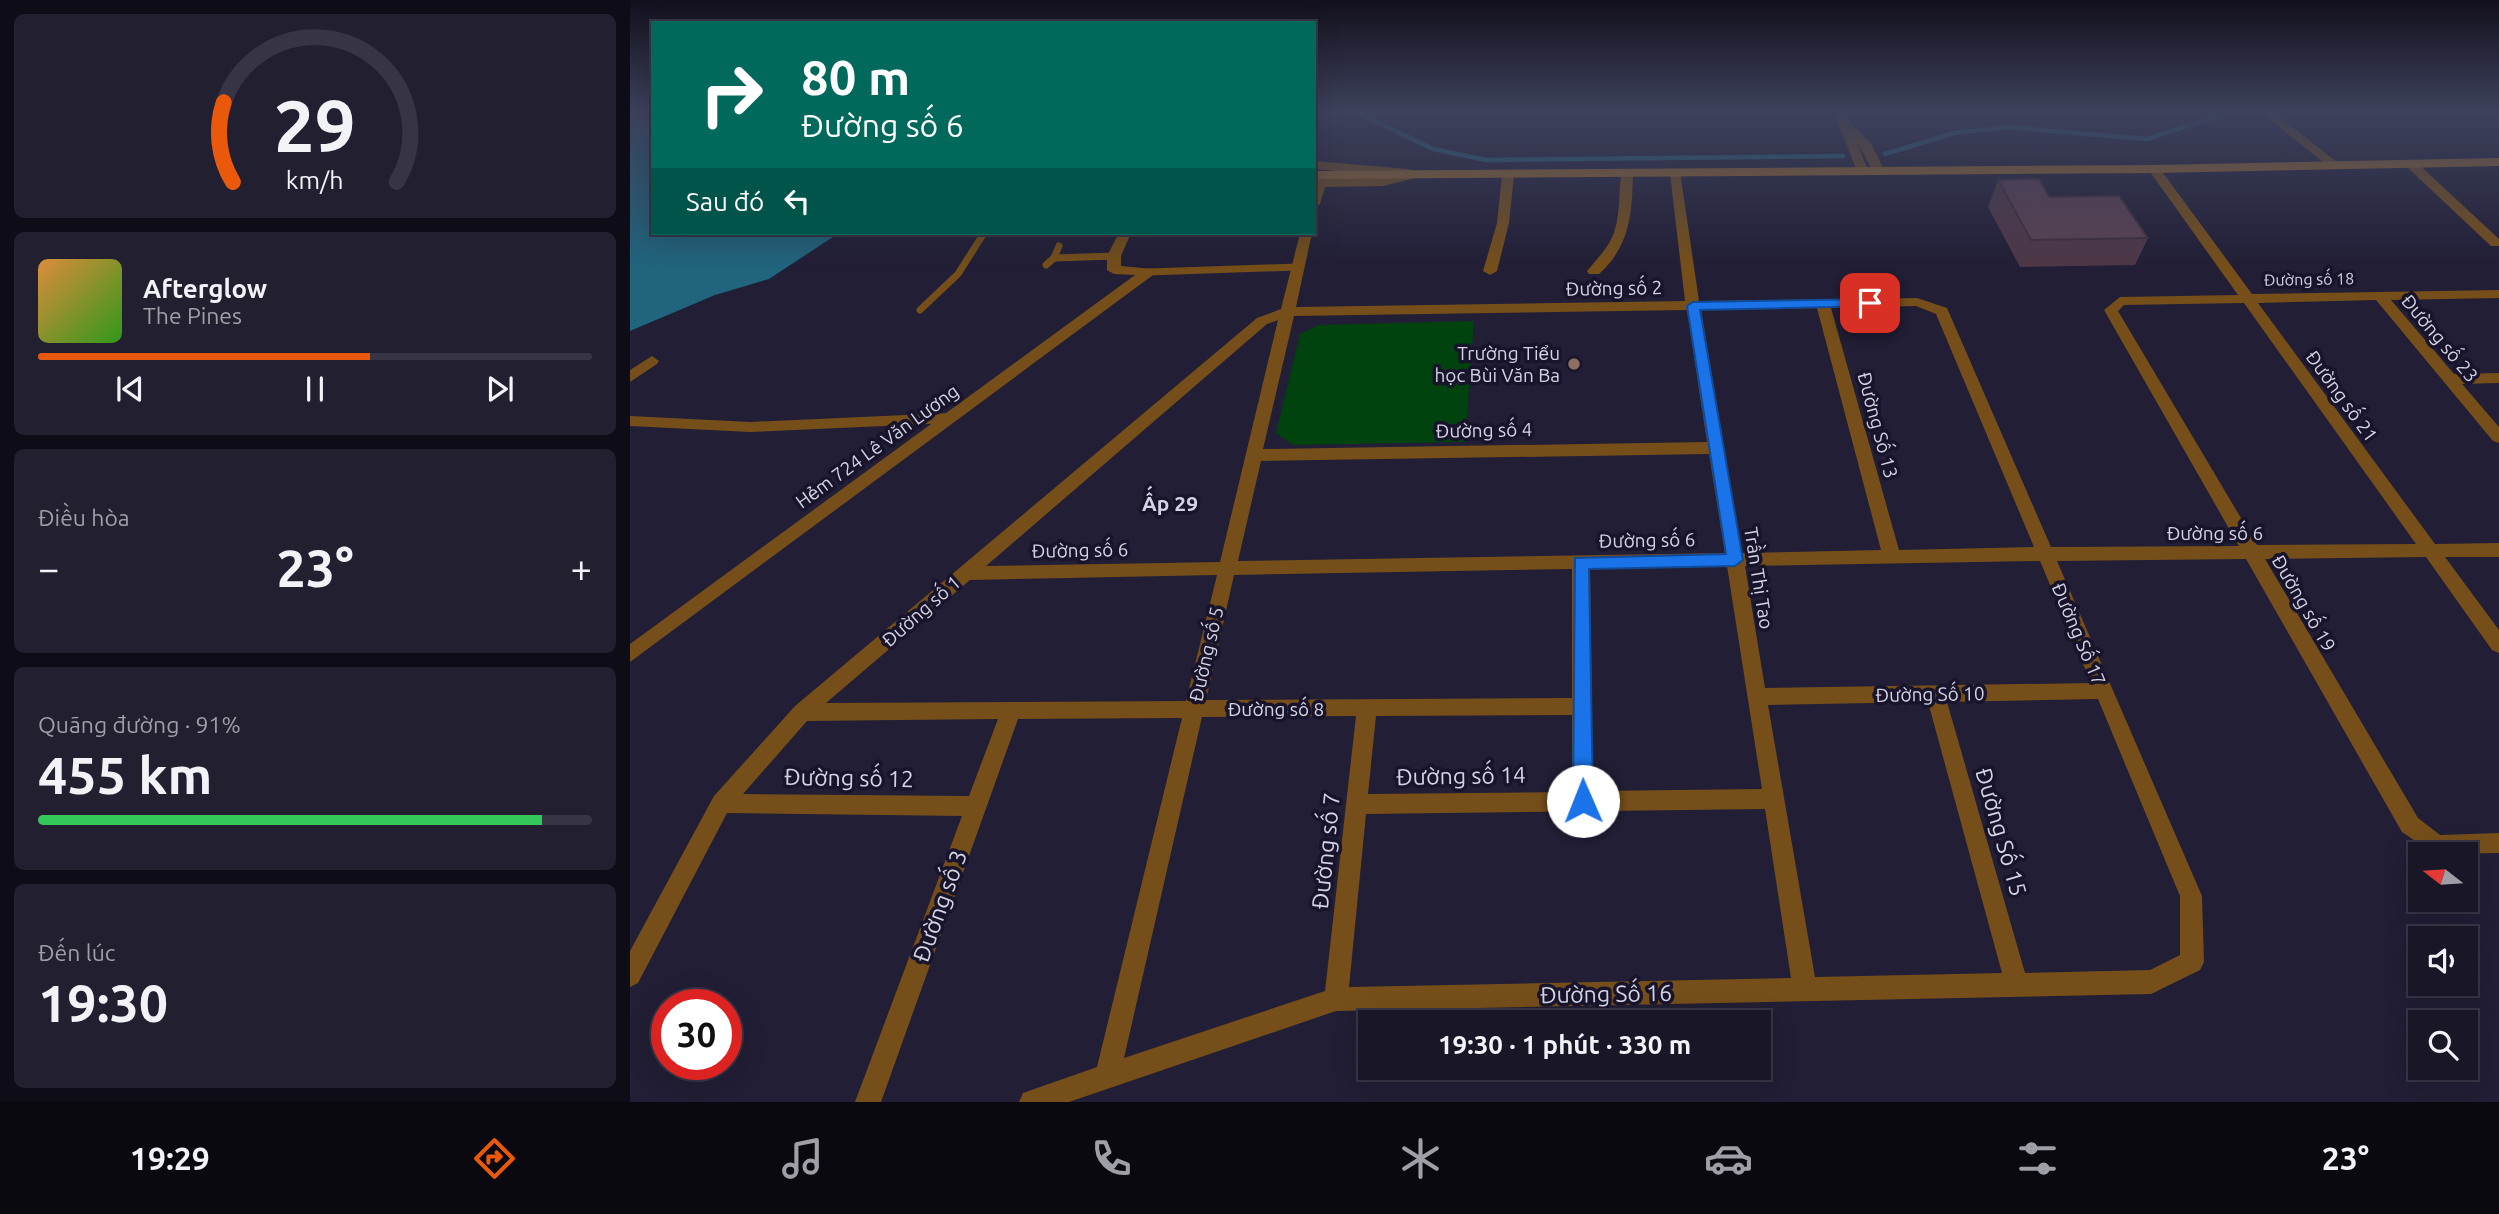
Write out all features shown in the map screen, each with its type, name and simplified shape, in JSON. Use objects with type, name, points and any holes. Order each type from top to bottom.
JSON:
[{"type":"main road","points":[[1316,180],[1367,175],[2154,170],[2499,163]]},
{"type":"street","points":[[1858,162],[1862,171]]},
{"type":"street","points":[[1874,162],[1878,170]]},
{"type":"street","points":[[2331,162],[2336,166]]},
{"type":"street","points":[[2411,164],[2496,243]]},
{"type":"street","points":[[1316,165],[1377,168],[1422,175]]},
{"type":"street","name":"Đường số 21","points":[[2154,170],[2499,645]]},
{"type":"street","points":[[1594,271],[1610,259],[1620,237],[1627,174]]},
{"type":"street","name":"Trần Thị Tao","points":[[1676,174],[1693,306],[1805,989]]},
{"type":"street","points":[[1316,180],[1382,183],[1422,175]]},
{"type":"street","points":[[1490,271],[1503,223],[1508,176]]},
{"type":"street","points":[[1124,235],[1112,265],[1118,272],[1148,272]]},
{"type":"street","name":"Đường số 5","points":[[1108,1075],[1305,235]]},
{"type":"street","name":"Hẻm 724 Lê Văn Lương","points":[[630,654],[1148,272]]},
{"type":"street","name":"Đường số 18","points":[[2120,301],[2499,294]]},
{"type":"street","name":"Đường số 23","points":[[2379,296],[2499,437]]},
{"type":"street","name":"Đường số 19","points":[[2120,301],[2111,310],[2250,554],[2410,825],[2437,845],[2499,843]]},
{"type":"street","name":"Đường số 2","points":[[1286,313],[1917,302],[1942,311]]},
{"type":"street","name":"Đường Số 13","points":[[1823,304],[1892,557]]},
{"type":"street","name":"Đường Số 17","points":[[1942,311],[2191,896],[2192,962]]},
{"type":"street","name":"Đường số 1","points":[[630,975],[722,803],[802,712],[1262,321],[1286,313]]},
{"type":"street","points":[[630,377],[652,361]]},
{"type":"street","points":[[2451,379],[2499,378]]},
{"type":"street","name":"Đường số 4","points":[[1252,455],[1716,448]]},
{"type":"street","name":"Đường số 6","points":[[964,573],[2045,554],[2499,550]]},
{"type":"street","points":[[1581,562],[1583,801]]},
{"type":"street","name":"Đường Số 10","points":[[1757,697],[2104,691]]},
{"type":"street","name":"Đường Số 15","points":[[1935,694],[2017,985]]},
{"type":"street","name":"Đường số 8","points":[[802,712],[1581,706]]},
{"type":"street","name":"Đường số 7","points":[[1336,999],[1367,708]]},
{"type":"street","name":"Đường số 3","points":[[868,1102],[1011,711]]},
{"type":"street","name":"Đường số 14","points":[[1358,804],[1774,799]]},
{"type":"street","name":"Đường số 12","points":[[722,803],[976,806]]},
{"type":"street","name":"Đường Số 16","points":[[1032,1102],[1336,999],[2151,982],[2192,962]]},
{"type":"lane","points":[[920,310],[958,274],[983,235]]},
{"type":"lane","points":[[1046,265],[1054,258],[1059,246]]},
{"type":"lane","points":[[1054,258],[1114,256]]},
{"type":"lane","points":[[1148,272],[1296,267]]},
{"type":"lane","points":[[630,421],[664,425],[768,426],[950,418]]},
{"type":"green space","points":[[1474,321],[1465,442],[1293,445],[1276,433],[1300,334],[1319,325]]},
{"type":"water","points":[[630,162],[651,162],[651,235],[836,235],[769,279],[715,295],[630,331]]},
{"type":"building","points":[[2039,179],[2049,197],[2119,196],[2148,238],[2031,240],[1998,180]]},
{"type":"place","name":"Trường Tiểu học Bùi Văn Ba","points":[[1574,364]]},
{"type":"district","name":"Ấp 29","points":[[1170,504]]},
{"type":"route","points":[[1583,801],[1581,562],[1735,560],[1693,306],[1870,303]]}]
